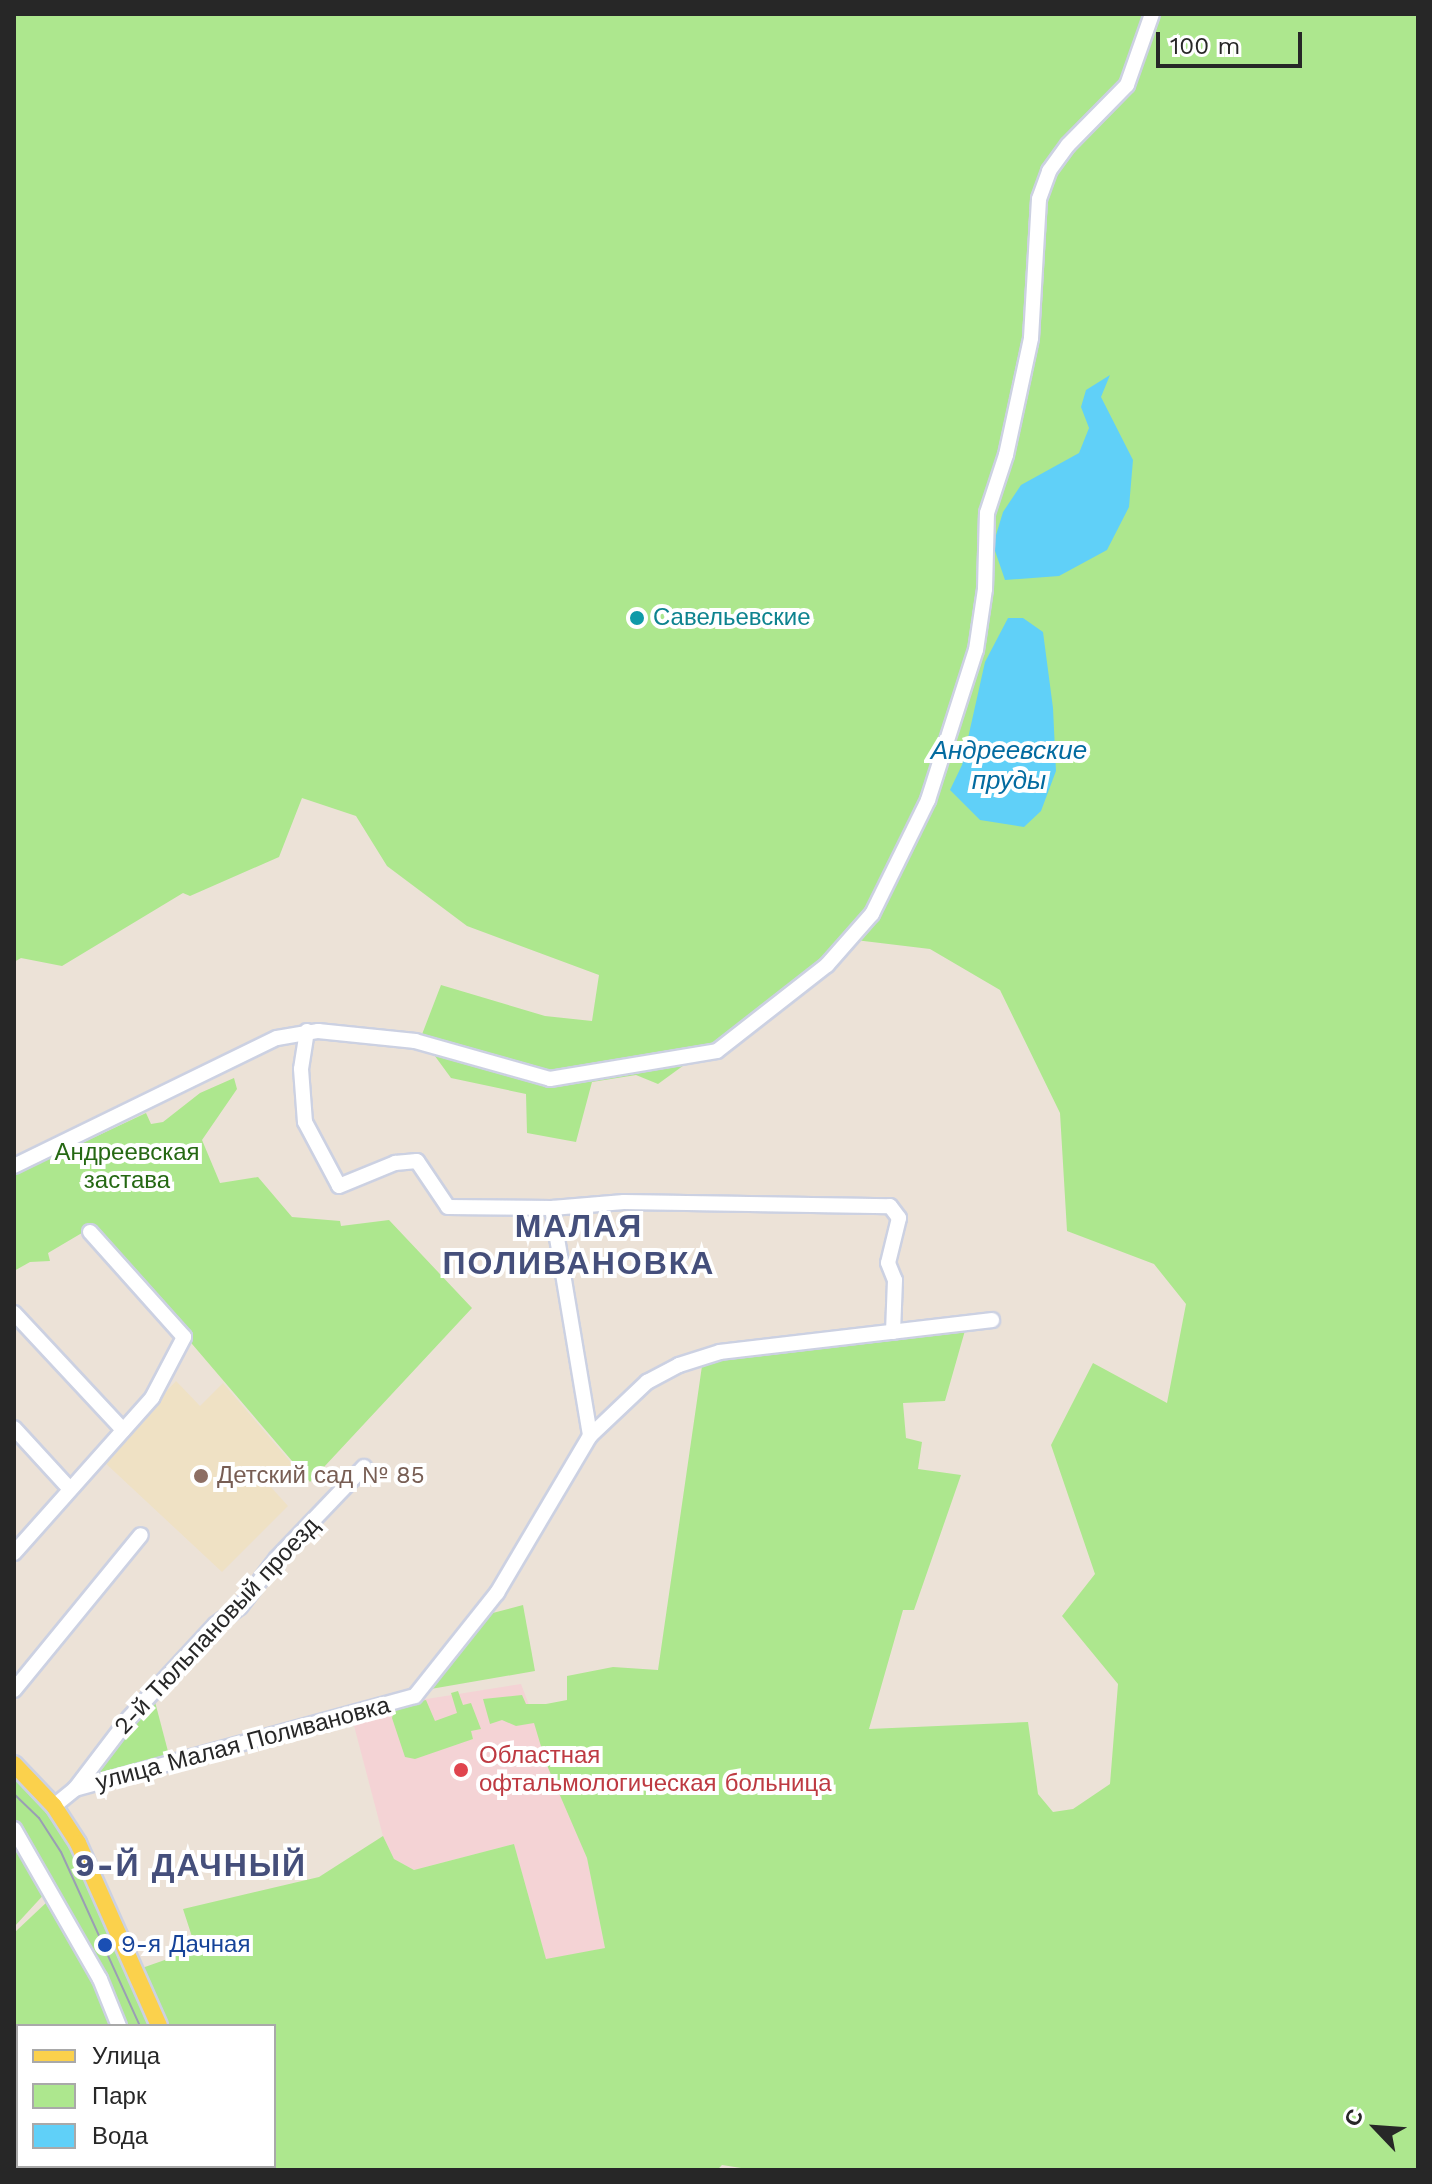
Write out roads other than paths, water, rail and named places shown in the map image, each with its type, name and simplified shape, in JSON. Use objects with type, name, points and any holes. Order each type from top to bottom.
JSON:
[{"type":"main road","points":[[14,1764],[54,1806],[102,1890],[158,2024]]},
{"type":"street","points":[[14,1166],[102,1127],[277,1038],[307,1031],[415,1041],[550,1079],[717,1051],[827,965],[872,914],[928,800],[976,650],[985,589],[987,513],[1006,455],[1031,338],[1039,199],[1049,171],[1068,145],[1127,85],[1152,14]]},
{"type":"street","points":[[307,1031],[301,1069],[305,1122],[339,1186],[395,1163],[417,1161],[448,1207],[552,1208],[624,1202],[890,1206],[899,1218],[888,1263],[895,1280],[893,1332]]},
{"type":"street","points":[[552,1208],[590,1436]]},
{"type":"street","points":[[14,1553],[68,1487],[152,1398],[184,1337],[90,1232]]},
{"type":"street","points":[[14,1313],[123,1430]]},
{"type":"street","name":"улица Малая Поливановка","points":[[54,1806],[75,1789],[415,1696],[497,1593],[590,1436],[647,1382],[701,1356],[992,1320]]},
{"type":"street","points":[[14,1428],[68,1487]]},
{"type":"street","name":"2-й Тюльпановый проезд","points":[[75,1789],[129,1718],[215,1625],[240,1607],[277,1558],[364,1467]]},
{"type":"street","points":[[14,1690],[141,1535]]},
{"type":"street","points":[[14,1829],[100,1979],[118,2024]]},
{"type":"water","points":[[1110,375],[1101,397],[1133,460],[1129,507],[1107,550],[1059,576],[1005,580],[993,545],[1003,512],[1021,485],[1079,453],[1089,428],[1081,407],[1086,390]]},
{"type":"water","name":"Андреевские пруды","points":[[1008,618],[1023,618],[1043,632],[1053,708],[1056,771],[1041,811],[1024,827],[980,820],[950,790],[962,765],[985,662]]},
{"type":"tram line","points":[[14,1794],[39,1818],[61,1852],[139,2024]]},
{"type":"place","name":"Савельевские","points":[[637,618]]},
{"type":"place","name":"Детский сад № 85","points":[[201,1476]]},
{"type":"place","name":"Областная офтальмологическая больница","points":[[461,1770]]},
{"type":"place","name":"9-я Дачная","points":[[105,1945]]},
{"type":"district","name":"МАЛАЯ ПОЛИВАНОВКА","points":[[579,1246]]},
{"type":"district","name":"9-Й ДАЧНЫЙ","points":[[191,1865]]},
{"type":"park label","name":"Андреевская застава","points":[[127,1167]]}]
